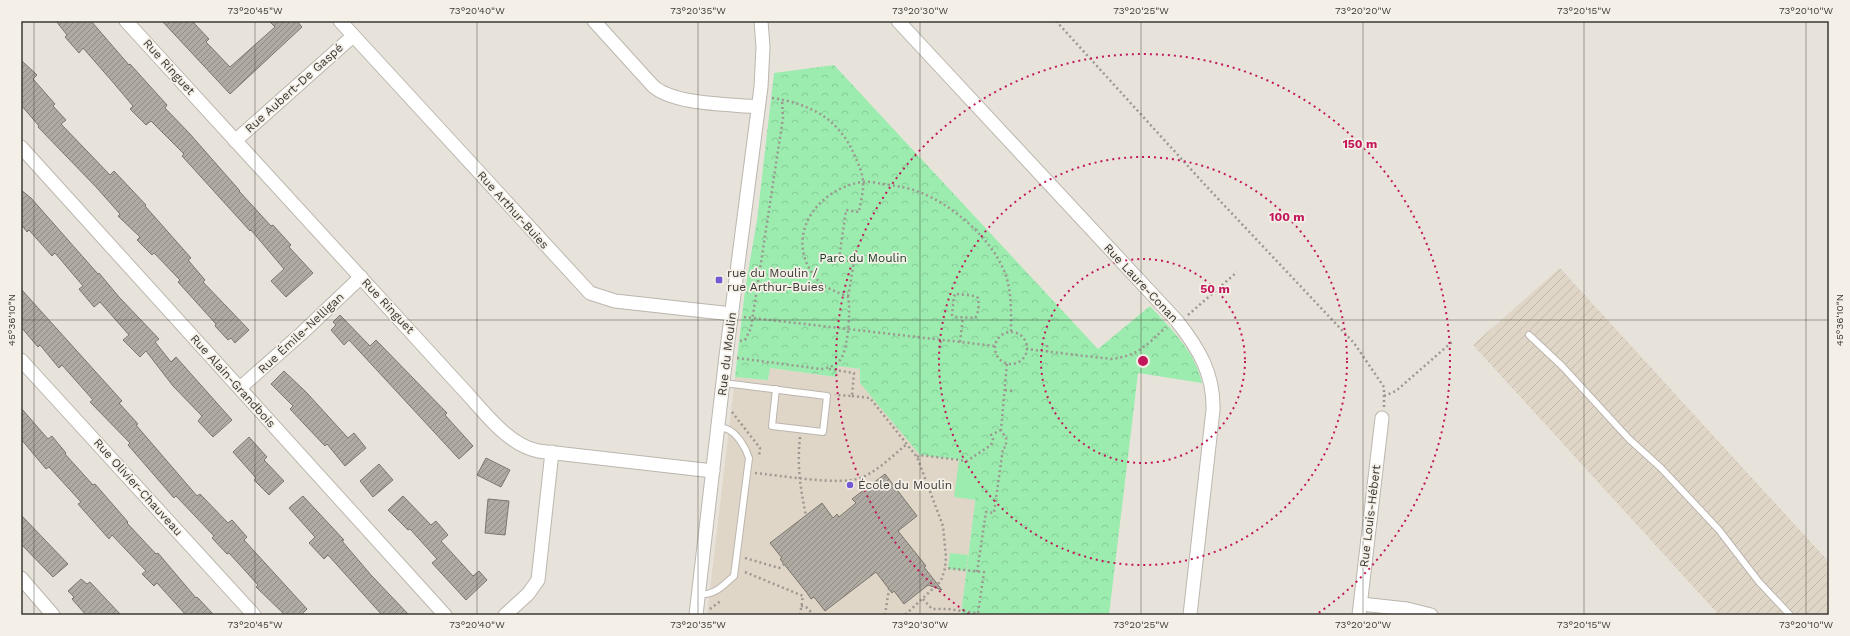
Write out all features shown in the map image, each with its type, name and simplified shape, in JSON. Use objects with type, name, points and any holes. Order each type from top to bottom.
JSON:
[{"type":"street","name":"Rue Ringuet","points":[[126,21],[503,432],[528,448],[713,471]]},
{"type":"street","name":"Rue Arthur-Buies","points":[[340,21],[590,293],[615,301],[736,316]]},
{"type":"street","points":[[594,21],[653,86],[663,94],[680,99],[758,107]]},
{"type":"street","name":"Rue du Moulin","points":[[696,615],[723,382],[736,316],[762,70],[761,21]]},
{"type":"street","name":"Rue Laure-Conan","points":[[898,21],[1177,321],[1194,342],[1203,359],[1211,378],[1213,410],[1190,615]]},
{"type":"street","name":"Rue Aubert-De Gaspé","points":[[235,141],[353,36]]},
{"type":"street","name":"Rue Alain-Grandbois","points":[[21,147],[445,615]]},
{"type":"street","name":"Rue Émile-Nelligan","points":[[240,388],[302,334],[361,277]]},
{"type":"street","name":"Rue Olivier-Chauveau","points":[[21,360],[254,615]]},
{"type":"street","name":"Rue Louis-Hébert","points":[[1360,609],[1382,418]]},
{"type":"street","points":[[505,615],[528,594],[538,580],[552,452]]},
{"type":"street","points":[[21,578],[53,615]]},
{"type":"street","points":[[1360,609],[1406,609],[1431,615]]},
{"type":"lane","points":[[1530,335],[1562,366],[1629,439],[1661,468],[1719,530],[1759,582],[1790,615]]},
{"type":"lane","points":[[723,382],[776,389],[827,396],[823,432],[772,426],[776,389]]},
{"type":"lane","points":[[698,594],[708,595],[713,593],[734,576],[749,458],[743,444],[728,429],[717,428]]},
{"type":"path","points":[[1056,21],[1207,187],[1354,343],[1384,387],[1382,418]]},
{"type":"path","points":[[769,98],[782,100],[816,110],[840,130],[851,146],[863,182],[858,212],[846,210],[839,259],[854,262],[848,297],[850,302],[848,329],[842,357],[828,368]]},
{"type":"path","points":[[737,342],[745,340],[751,328],[753,318],[783,118],[782,100]]},
{"type":"path","points":[[848,297],[830,290],[815,278],[803,252],[803,236],[808,218],[824,198],[863,182],[904,187],[920,192],[946,206],[976,231],[997,257],[1006,274],[1010,295],[1011,333]]},
{"type":"path","points":[[1185,318],[1237,272]]},
{"type":"path","points":[[957,294],[975,296],[978,298],[979,302],[977,316],[975,318],[963,317],[955,317],[952,315],[954,296],[957,294]]},
{"type":"path","points":[[736,316],[995,346]]},
{"type":"path","points":[[960,342],[963,317]]},
{"type":"path","points":[[1026,349],[1111,359],[1123,358],[1142,350],[1167,325]]},
{"type":"path","points":[[1011,333],[1022,337],[1026,349],[1021,360],[1016,363],[1007,363],[997,356],[995,346],[1003,334],[1011,333]]},
{"type":"path","points":[[940,348],[941,340]]},
{"type":"path","points":[[1384,396],[1396,391],[1453,341]]},
{"type":"path","points":[[1047,344],[1047,352]]},
{"type":"path","points":[[735,358],[812,369],[828,368],[854,372],[852,396]]},
{"type":"path","points":[[978,572],[986,512],[994,513],[1003,448],[1006,447],[1007,442],[1001,430],[1007,363]]},
{"type":"path","points":[[1005,390],[1015,391]]},
{"type":"path","points":[[844,395],[870,398],[918,458],[943,526],[945,568],[941,581],[905,615]]},
{"type":"path","points":[[918,458],[920,455],[967,461],[991,445],[993,439],[991,435],[1001,430]]},
{"type":"path","points":[[757,473],[844,481],[858,479],[877,468],[907,444]]},
{"type":"path","points":[[799,449],[798,477],[806,516]]},
{"type":"path","points":[[746,558],[779,568],[784,564]]},
{"type":"path","points":[[923,598],[932,609],[962,610],[978,613],[984,572],[945,568]]},
{"type":"path","points":[[745,572],[803,596]]},
{"type":"path","points":[[885,615],[889,589]]},
{"type":"path","points":[[800,615],[803,596],[807,593]]},
{"type":"path","points":[[801,606],[806,607],[814,615]]},
{"type":"shaded area","points":[[1560,268],[1829,562],[1829,615],[1719,615],[1473,345]]},
{"type":"shaded area","name":"École du Moulin","points":[[837,366],[860,369],[980,462],[961,615],[707,615],[735,377],[767,380],[769,368],[835,377]]},
{"type":"green space","name":"Parc du Moulin","points":[[834,65],[1098,349],[1150,306],[1181,341],[1199,371],[1202,383],[1138,373],[1109,615],[961,615],[980,462],[920,455],[860,383],[860,369],[838,366],[836,377],[770,368],[768,380],[735,377],[745,290],[757,220],[774,73]]},
{"type":"green space","points":[[959,460],[980,462],[976,500],[954,497]]},
{"type":"green space","points":[[950,553],[968,555],[966,571],[948,569]]},
{"type":"building","points":[[56,21],[91,21],[129,65],[130,64],[167,105],[165,108],[190,134],[239,191],[271,226],[273,225],[291,245],[289,247],[313,273],[286,297],[271,281],[284,269],[251,230],[250,231],[182,156],[184,154],[151,121],[146,125],[130,109],[133,106],[83,48],[79,53],[65,37],[67,35]]},
{"type":"building","points":[[162,21],[192,21],[209,39],[206,42],[230,67],[275,27],[269,21],[297,21],[302,27],[230,94]]},
{"type":"building","points":[[21,60],[37,75],[33,79],[55,104],[53,106],[66,120],[61,124],[110,175],[114,171],[146,205],[145,206],[191,258],[188,260],[205,280],[203,282],[249,330],[235,343],[231,338],[228,340],[215,326],[216,324],[178,282],[180,280],[154,253],[152,255],[137,240],[140,237],[118,216],[120,214],[38,127],[39,126],[21,105]]},
{"type":"building","points":[[21,190],[31,198],[98,274],[99,273],[119,297],[159,339],[155,342],[171,362],[176,357],[232,420],[213,437],[198,421],[202,416],[173,386],[146,351],[140,357],[123,340],[129,335],[100,302],[94,307],[79,289],[83,286],[55,253],[52,256],[29,230],[27,232],[21,224]]},
{"type":"building","points":[[21,289],[122,401],[119,403],[138,424],[136,425],[197,496],[200,494],[228,523],[232,520],[247,537],[244,540],[307,609],[301,615],[285,615],[256,587],[258,585],[229,553],[227,554],[212,538],[214,536],[176,496],[174,498],[128,445],[130,443],[90,402],[93,400],[62,365],[59,368],[40,345],[38,347],[21,327]]},
{"type":"building","points":[[340,315],[370,346],[376,340],[447,413],[445,415],[473,446],[459,459],[349,340],[344,345],[331,330],[336,325],[333,322]]},
{"type":"building","points":[[284,371],[307,393],[348,438],[354,433],[366,448],[345,466],[327,444],[325,446],[290,409],[293,406],[271,384]]},
{"type":"building","points":[[21,408],[48,439],[52,436],[66,453],[65,454],[93,485],[95,484],[128,522],[127,523],[156,554],[158,553],[196,598],[197,597],[214,615],[186,615],[157,583],[154,586],[142,574],[146,571],[112,535],[109,539],[78,504],[81,502],[49,467],[46,469],[21,439]]},
{"type":"building","points":[[249,437],[267,457],[264,460],[284,481],[269,495],[254,480],[256,478],[233,452]]},
{"type":"building","points":[[486,458],[510,470],[501,487],[477,475]]},
{"type":"building","points":[[379,464],[393,480],[373,497],[360,481]]},
{"type":"building","points":[[885,474],[917,516],[898,531],[926,566],[924,567],[942,590],[928,585],[904,604],[894,591],[892,593],[876,572],[825,611],[814,597],[811,599],[780,559],[782,558],[770,543],[822,503],[833,518],[837,514],[839,517],[856,503],[852,499]]},
{"type":"building","points":[[303,496],[344,540],[342,541],[371,575],[409,615],[382,615],[328,555],[324,559],[309,543],[315,537],[289,508]]},
{"type":"building","points":[[403,496],[431,525],[436,521],[448,535],[441,541],[473,576],[479,571],[487,580],[466,600],[432,563],[437,559],[410,529],[408,530],[388,510]]},
{"type":"building","points":[[488,499],[509,501],[505,535],[485,533]]},
{"type":"building","points":[[21,515],[68,564],[53,577],[21,544]]},
{"type":"building","points":[[81,579],[87,584],[90,582],[121,615],[86,615],[72,599],[74,597],[68,591]]},
{"type":"place","name":"rue du Moulin / rue Arthur-Buies","points":[[719,280]]},
{"type":"place","name":"École du Moulin","points":[[850,485]]}]
